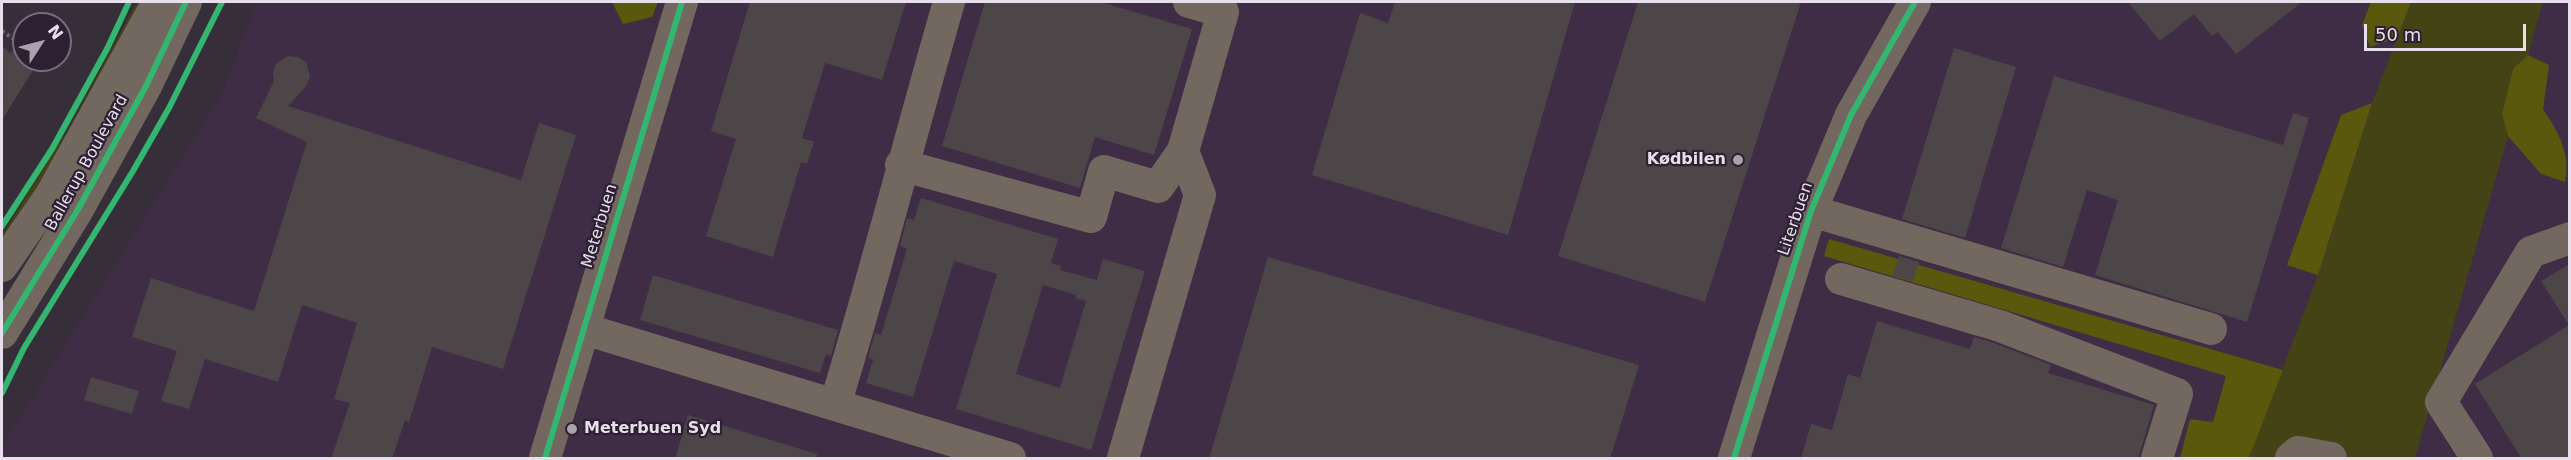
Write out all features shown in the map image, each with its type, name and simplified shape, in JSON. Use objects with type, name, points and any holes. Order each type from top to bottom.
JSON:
[{"type":"street","name":"Ballerup Boulevard","points":[[2,266],[51,195],[158,2]]},
{"type":"street","name":"Ballerup Boulevard","points":[[2,333],[83,201],[146,86],[186,2]]},
{"type":"street","name":"Meterbuen","points":[[545,459],[682,2]]},
{"type":"street","points":[[835,405],[949,2]]},
{"type":"street","points":[[902,165],[1091,217],[1104,171],[1158,187],[1183,151],[1223,12],[1189,2]]},
{"type":"street","name":"Literbuen","points":[[1734,459],[1811,211],[1851,115],[1915,2]]},
{"type":"street","points":[[1123,459],[1200,195],[1183,151]]},
{"type":"street","points":[[1811,211],[2211,329]]},
{"type":"street","points":[[2477,459],[2441,402],[2531,252],[2570,238]]},
{"type":"street","points":[[1841,279],[2000,326],[2177,394],[2157,459]]},
{"type":"street","points":[[584,329],[1010,459]]},
{"type":"street","points":[[2292,459],[2298,452],[2331,459]]},
{"type":"shaded area","points":[[137,2],[143,2],[71,135],[2,245],[2,235],[66,133]]},
{"type":"shaded area","points":[[256,2],[2569,2],[2569,458],[2,458],[2,446],[223,91]]},
{"type":"shaded area","points":[[612,2],[658,2],[652,17],[623,24]]},
{"type":"shaded area","points":[[2371,2],[2411,2],[2397,38],[2370,47],[2362,25]]},
{"type":"shaded area","points":[[2411,2],[2543,2],[2528,55],[2513,69],[2502,114],[2508,136],[2415,458],[2249,458],[2318,275],[2372,103]]},
{"type":"shaded area","points":[[2528,55],[2549,65],[2543,109],[2554,126],[2565,152],[2565,182],[2541,174],[2508,136],[2502,114],[2513,69]]},
{"type":"shaded area","points":[[2372,103],[2318,275],[2287,265],[2341,115]]},
{"type":"shaded area","points":[[1829,239],[2283,370],[2249,458],[2180,458],[2190,419],[2213,422],[2226,376],[1824,256]]},
{"type":"building","points":[[750,2],[906,2],[882,80],[825,63],[802,138],[814,142],[807,164],[801,162],[773,257],[706,236],[736,139],[711,131]]},
{"type":"building","points":[[985,2],[1101,2],[1192,29],[1154,155],[1095,137],[1080,188],[942,146]]},
{"type":"building","points":[[1395,2],[1575,2],[1508,235],[1312,175],[1360,13],[1388,23]]},
{"type":"building","points":[[1638,2],[1801,2],[1705,302],[1558,256]]},
{"type":"building","points":[[2128,2],[2302,2],[2236,54],[2218,32],[2212,36],[2194,14],[2160,41]]},
{"type":"building","points":[[2,47],[11,53],[12,72],[32,72],[2,120]]},
{"type":"building","points":[[1954,48],[2016,67],[1965,238],[1902,219]]},
{"type":"building","points":[[288,56],[298,57],[306,62],[310,76],[307,85],[288,106],[521,180],[539,123],[576,135],[503,369],[432,347],[409,422],[405,420],[392,459],[331,459],[350,403],[334,399],[357,323],[302,305],[278,382],[205,359],[189,409],[161,401],[177,351],[132,337],[151,278],[254,311],[307,142],[256,118],[274,81],[273,73],[276,64]]},
{"type":"building","points":[[2054,76],[2283,145],[2293,113],[2309,118],[2247,322],[2095,275],[2118,200],[2087,190],[2063,267],[2001,248]]},
{"type":"building","points":[[921,198],[1058,239],[1051,263],[1061,266],[1060,270],[1097,280],[1103,259],[1145,271],[1091,450],[956,409],[997,274],[954,261],[913,397],[866,383],[873,360],[868,358],[875,333],[881,335],[907,249],[900,246],[907,218],[914,220]],"holes":[[[1043,285],[1076,295],[1076,298],[1086,301],[1060,388],[1016,374]]]},
{"type":"building","points":[[1899,256],[1919,262],[1913,281],[1893,276]]},
{"type":"building","points":[[1268,257],[1639,365],[1610,459],[1209,459]]},
{"type":"building","points":[[2570,264],[2570,459],[2522,459],[2475,384],[2569,325],[2541,281]]},
{"type":"building","points":[[653,275],[838,330],[831,356],[826,354],[820,373],[640,320]]},
{"type":"building","points":[[1877,321],[1970,349],[1974,337],[1994,343],[2051,365],[2048,373],[2154,405],[2138,459],[1801,459],[1811,424],[1832,430],[1848,374],[1860,378]]},
{"type":"building","points":[[91,377],[139,391],[132,414],[84,400]]},
{"type":"building","points":[[688,415],[817,454],[816,459],[675,459]]},
{"type":"cycle path","points":[[2,226],[52,149],[107,49],[129,2]]},
{"type":"cycle path","points":[[2,333],[77,211],[146,86],[186,2]]},
{"type":"cycle path","points":[[2,393],[24,348],[169,108],[222,2]]},
{"type":"cycle path","points":[[545,458],[682,2]]},
{"type":"cycle path","points":[[1734,458],[1811,211],[1851,115],[1915,2]]},
{"type":"place","name":"Kødbilen","points":[[1738,160]]},
{"type":"place","name":"Meterbuen Syd","points":[[572,429]]}]
